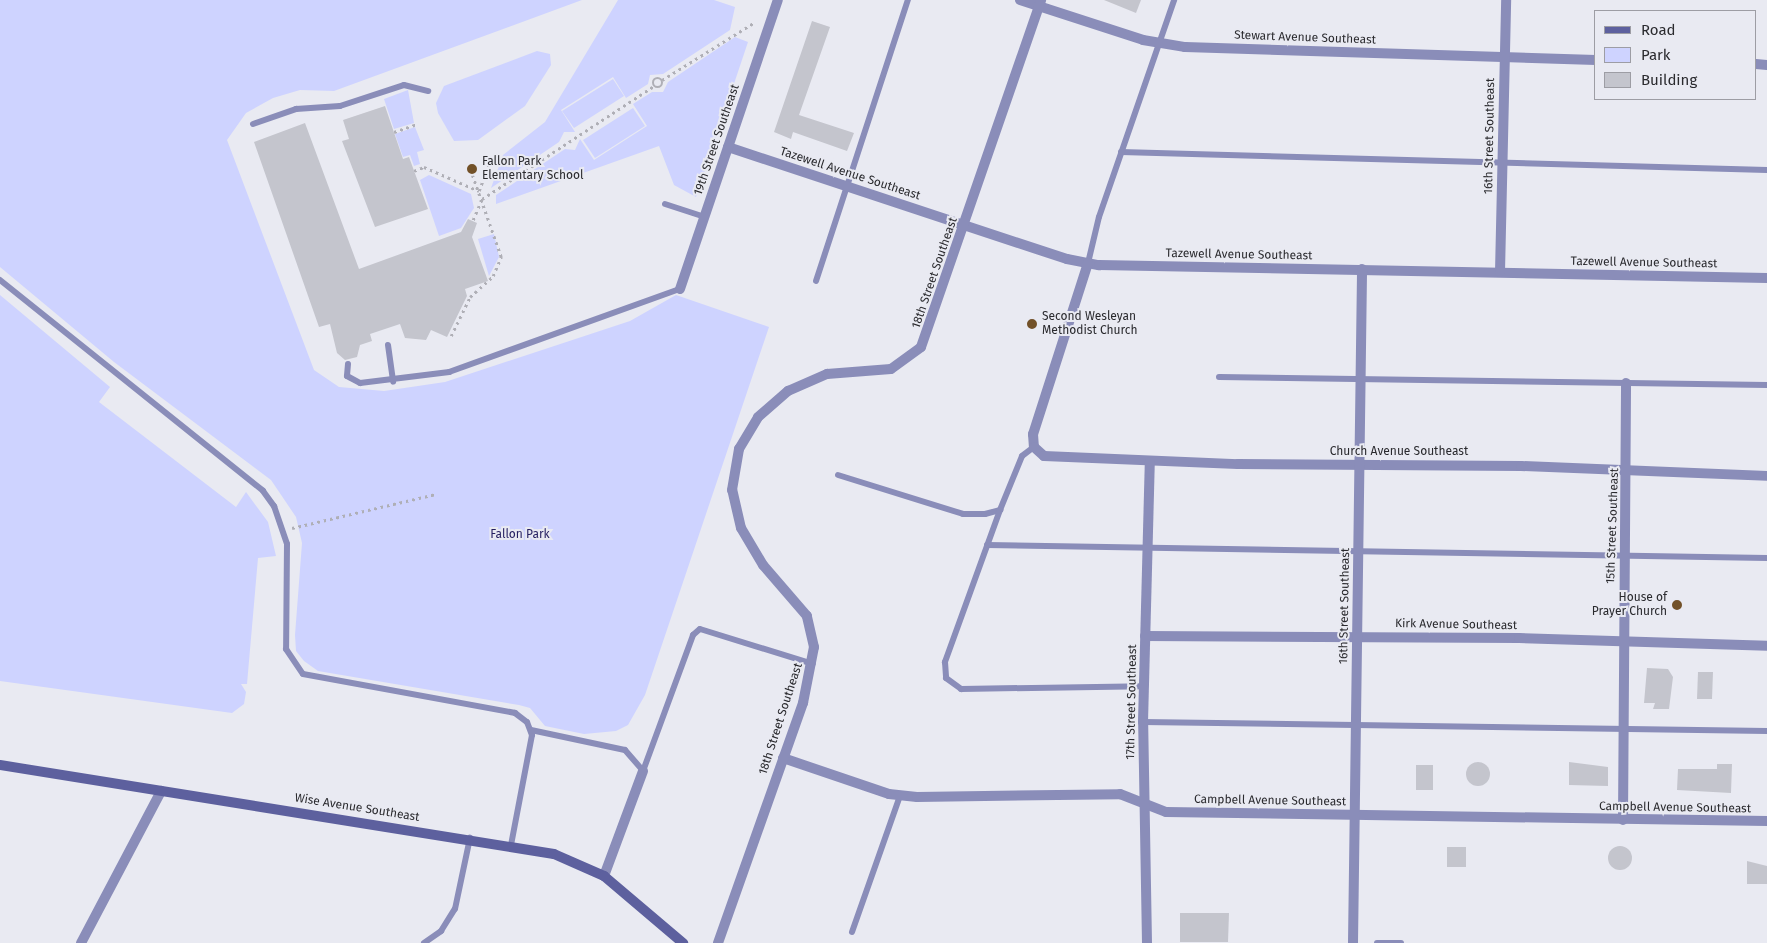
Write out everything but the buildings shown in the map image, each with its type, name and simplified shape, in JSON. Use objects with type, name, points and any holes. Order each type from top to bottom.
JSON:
[{"type":"street","name":"19th Street Southeast","points":[[680,289],[778,0]]},
{"type":"street","name":"Stewart Avenue Southeast","points":[[1020,0],[1040,3],[1158,44],[1594,60]]},
{"type":"street","name":"16th Street Southeast","points":[[1500,272],[1506,0]]},
{"type":"street","name":"18th Street Southeast","points":[[718,943],[783,758],[813,664],[807,616],[763,566],[741,528],[732,490],[739,449],[758,418],[788,390],[827,374],[891,369],[912,358],[926,336],[1040,3]]},
{"type":"street","name":"Tazewell Avenue Southeast","points":[[728,147],[1088,263],[1767,278]]},
{"type":"street","points":[[1034,446],[1033,434],[1088,263]]},
{"type":"street","name":"16th Street Southeast","points":[[1353,943],[1356,814],[1354,725],[1362,269]]},
{"type":"street","name":"15th Street Southeast","points":[[1623,820],[1625,556],[1628,471],[1626,383]]},
{"type":"street","name":"Church Avenue Southeast","points":[[1034,446],[1044,456],[1057,458],[1150,462],[1628,471],[1767,476]]},
{"type":"street","name":"17th Street Southeast","points":[[1147,943],[1143,722],[1150,462]]},
{"type":"street","name":"Kirk Avenue Southeast","points":[[1145,636],[1357,636],[1767,646]]},
{"type":"street","name":"Campbell Avenue Southeast","points":[[783,758],[900,796],[1120,794],[1166,812],[1767,822]]},
{"type":"street","name":"Wise Avenue Southeast","points":[[0,765],[470,838],[554,854],[604,876],[683,943]]},
{"type":"street","points":[[604,876],[643,771]]},
{"type":"street","points":[[81,943],[161,791]]},
{"type":"lane","points":[[816,281],[908,0]]},
{"type":"lane","points":[[1088,263],[1121,152],[1174,0]]},
{"type":"lane","points":[[252,124],[296,109],[340,106],[404,86],[428,91]]},
{"type":"lane","points":[[1121,152],[1502,165],[1767,170]]},
{"type":"lane","points":[[665,204],[705,217]]},
{"type":"lane","points":[[0,280],[130,388],[250,478],[274,506],[284,531],[289,564],[284,640],[289,658],[304,674],[514,713],[531,730],[625,750],[643,771],[693,635],[700,629],[813,664]]},
{"type":"lane","points":[[348,364],[347,376],[351,381],[393,382],[449,372],[680,289]]},
{"type":"lane","points":[[388,345],[393,382]]},
{"type":"lane","points":[[1219,377],[1767,385]]},
{"type":"lane","points":[[1034,446],[1022,456],[1000,510],[945,662],[946,678],[953,686],[1144,686]]},
{"type":"lane","points":[[838,475],[963,514],[1000,510]]},
{"type":"lane","points":[[987,545],[1767,558]]},
{"type":"lane","points":[[1143,722],[1767,731]]},
{"type":"lane","points":[[511,845],[531,730]]},
{"type":"lane","points":[[852,932],[900,796]]},
{"type":"lane","points":[[424,943],[441,931],[455,909],[470,838]]},
{"type":"lane","points":[[1377,943],[1401,943]]},
{"type":"path","points":[[654,86],[660,87],[662,80],[755,22]]},
{"type":"path","points":[[473,220],[482,199],[654,86],[656,78],[662,80]]},
{"type":"path","points":[[394,132],[417,124]]},
{"type":"path","points":[[479,191],[489,163]]},
{"type":"path","points":[[414,171],[424,167],[479,191]]},
{"type":"path","points":[[451,336],[470,297],[500,262],[500,245],[471,172]]},
{"type":"path","points":[[284,531],[436,494]]},
{"type":"green space","name":"Fallon Park","points":[[0,0],[582,0],[334,91],[300,90],[273,98],[246,113],[227,140],[314,370],[339,387],[384,391],[445,382],[630,321],[676,295],[769,327],[645,695],[628,725],[616,731],[584,734],[545,726],[530,708],[519,705],[318,671],[304,661],[296,651],[295,635],[302,543],[296,517],[271,480],[114,362],[0,267]]},
{"type":"green space","points":[[618,0],[714,0],[735,7],[730,30],[663,74],[650,75],[648,84],[626,98],[613,77],[561,110],[575,132],[564,132],[559,142],[491,188],[503,155],[545,122]]},
{"type":"green space","points":[[735,37],[748,42],[696,197],[674,185],[659,146],[496,204],[496,195],[565,149],[575,150],[580,139],[594,160],[647,126],[633,104],[652,92],[663,92],[668,82]]},
{"type":"green space","points":[[537,51],[550,54],[551,65],[525,106],[478,140],[454,141],[438,113],[436,103],[444,86]]},
{"type":"green space","points":[[613,79],[624,96],[574,128],[562,111]]},
{"type":"green space","points":[[408,90],[414,123],[394,129],[384,99]]},
{"type":"green space","points":[[633,108],[645,126],[595,158],[583,140]]},
{"type":"green space","points":[[415,127],[424,150],[417,152],[420,164],[414,166],[410,155],[403,157],[395,134]]},
{"type":"green space","points":[[429,175],[471,194],[474,208],[461,228],[439,236],[420,180]]},
{"type":"green space","points":[[494,234],[499,257],[489,276],[478,239]]},
{"type":"green space","points":[[0,295],[110,387],[99,402],[236,507],[246,492],[268,522],[276,556],[258,558],[247,684],[241,684],[246,692],[244,704],[232,713],[0,681]]},
{"type":"place","name":"Fallon Park Elementary School","points":[[472,169]]},
{"type":"place","name":"Second Wesleyan Methodist Church","points":[[1032,324]]},
{"type":"place","name":"House of Prayer Church","points":[[1677,605]]}]
